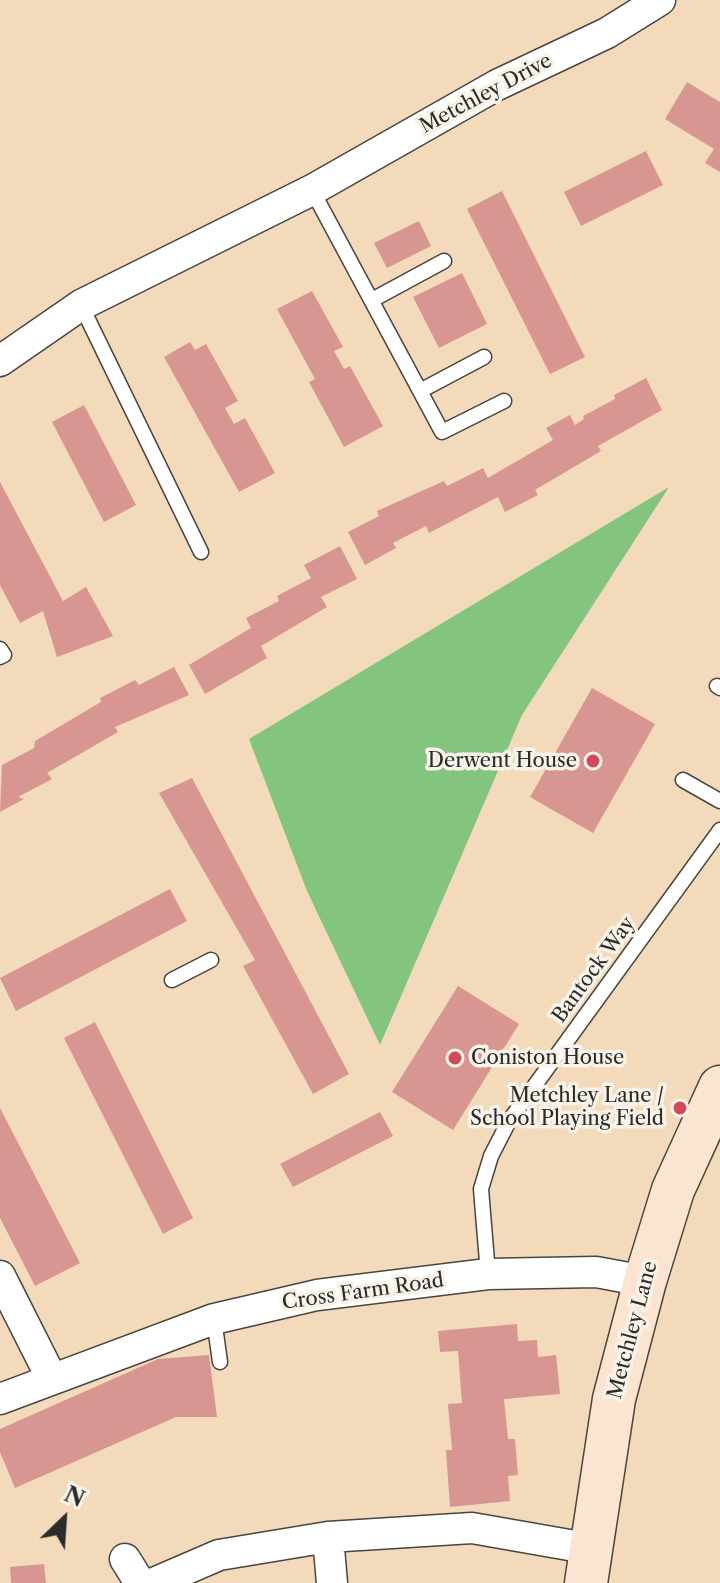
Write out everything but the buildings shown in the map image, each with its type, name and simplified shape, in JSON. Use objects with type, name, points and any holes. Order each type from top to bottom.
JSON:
[{"type":"main road","name":"Metchley Lane","points":[[589,1566],[614,1399],[645,1281],[673,1190],[720,1087]]},
{"type":"street","name":"Metchley Drive","points":[[0,361],[81,305],[312,190],[497,85],[607,33],[660,0]]},
{"type":"street","name":"Cross Farm Road","points":[[0,1399],[51,1377],[214,1319],[317,1295],[488,1274],[596,1272],[645,1281]]},
{"type":"street","points":[[0,1276],[51,1377]]},
{"type":"street","points":[[154,1583],[219,1555],[328,1537],[472,1528],[589,1566]]},
{"type":"street","points":[[328,1537],[332,1583]]},
{"type":"lane","points":[[312,190],[442,432],[504,401]]},
{"type":"lane","points":[[372,300],[444,261]]},
{"type":"lane","points":[[81,305],[201,552]]},
{"type":"lane","points":[[420,391],[484,357]]},
{"type":"lane","points":[[0,649],[4,655],[0,657]]},
{"type":"lane","points":[[683,780],[720,801]]},
{"type":"lane","name":"Bantock Way","points":[[488,1274],[481,1189],[491,1156],[509,1121],[720,830]]},
{"type":"lane","points":[[172,980],[211,960]]},
{"type":"lane","points":[[214,1319],[220,1362]]},
{"type":"green space","points":[[669,487],[522,715],[380,1045],[307,891],[249,739]]},
{"type":"place","name":"Derwent House","points":[[593,761]]},
{"type":"place","name":"Coniston House","points":[[455,1058]]},
{"type":"place","name":"Metchley Lane / School Playing Field","points":[[680,1108]]}]
